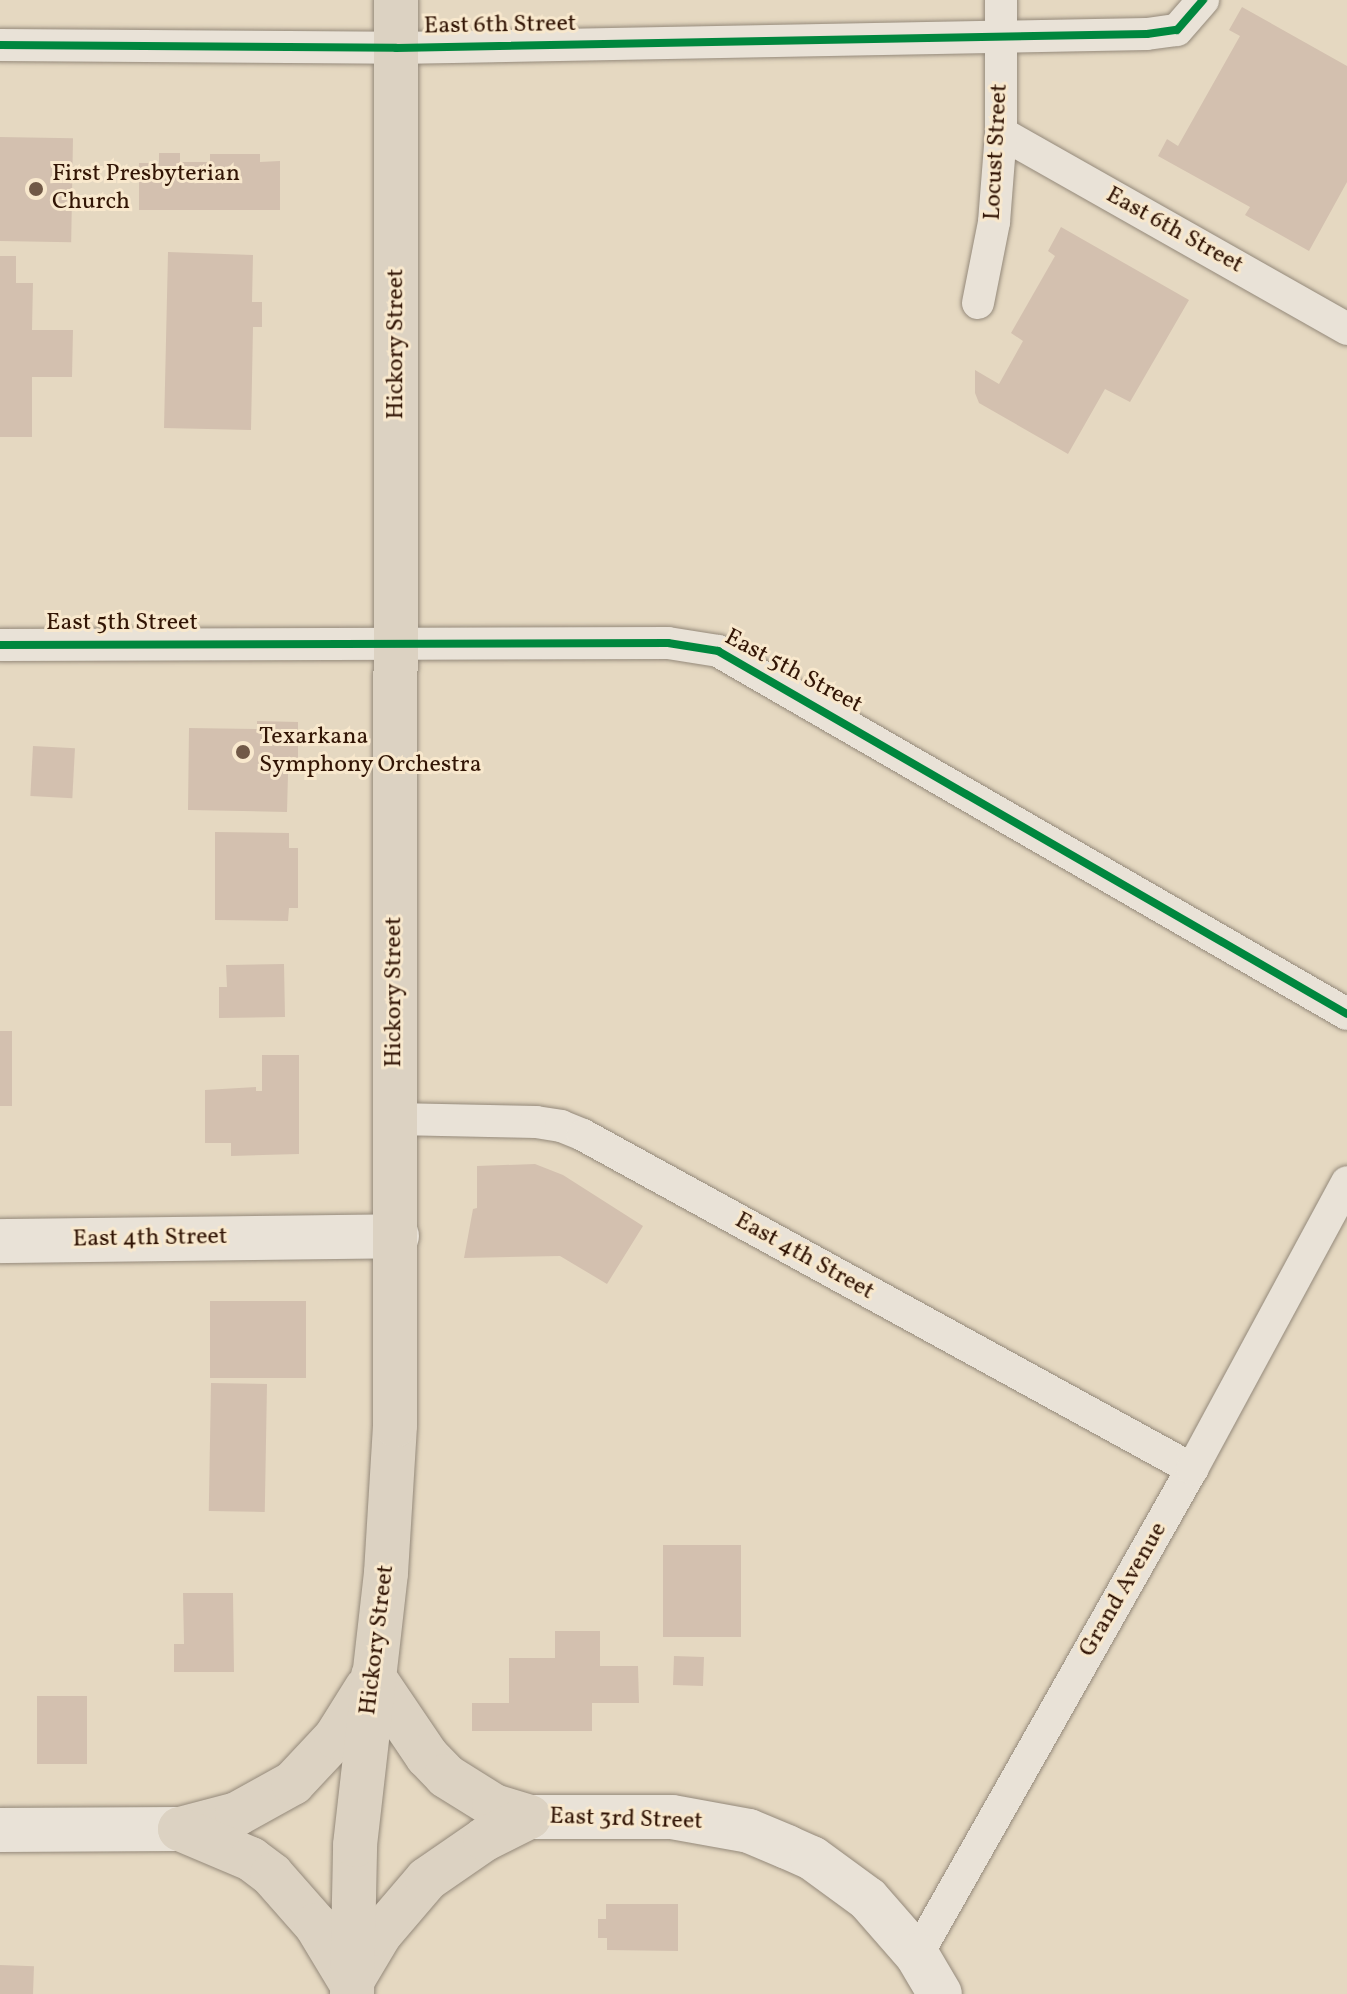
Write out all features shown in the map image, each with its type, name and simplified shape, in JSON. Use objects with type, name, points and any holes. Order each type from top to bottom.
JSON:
[{"type":"main road","name":"Hickory Street","points":[[352,1988],[355,1845],[392,1506],[397,1236],[396,0]]},
{"type":"main road","points":[[180,1829],[237,1814],[293,1783],[336,1737],[373,1676],[427,1756],[446,1776],[494,1806],[529,1817]]},
{"type":"main road","points":[[352,1988],[380,1934],[427,1879],[485,1839],[529,1817]]},
{"type":"main road","points":[[180,1829],[251,1859],[272,1875],[316,1925],[352,1988]]},
{"type":"street","name":"Locust Street","points":[[978,303],[994,222],[1001,133],[1001,0]]},
{"type":"street","name":"East 6th Street","points":[[0,45],[396,48],[1147,34],[1177,30],[1203,0]]},
{"type":"street","name":"East 6th Street","points":[[1001,133],[1347,329]]},
{"type":"street","name":"East 5th Street","points":[[0,645],[398,641],[668,643],[718,651],[1347,1014]]},
{"type":"street","name":"East 4th Street","points":[[395,1119],[536,1122],[561,1126],[583,1135],[1192,1469]]},
{"type":"street","name":"Grand Avenue","points":[[917,1955],[1192,1469],[1347,1182]]},
{"type":"street","name":"East 4th Street","points":[[0,1241],[397,1236]]},
{"type":"street","name":"East 3rd Street","points":[[529,1817],[672,1817],[749,1831],[812,1858],[839,1876],[868,1899],[917,1955]]},
{"type":"street","points":[[0,1830],[180,1829]]},
{"type":"street","points":[[917,1955],[940,1994]]},
{"type":"building","points":[[1242,7],[1347,66],[1347,182],[1309,251],[1245,215],[1250,207],[1158,156],[1167,139],[1178,146],[1240,36],[1229,30]]},
{"type":"building","name":"First Presbyterian Church","points":[[0,137],[73,138],[71,242],[0,241]]},
{"type":"building","points":[[159,153],[180,153],[180,162],[210,162],[210,154],[260,154],[260,162],[280,161],[280,210],[139,210],[139,163],[159,163]]},
{"type":"building","points":[[1061,227],[1189,300],[1130,402],[1105,389],[1068,454],[979,403],[975,393],[975,370],[999,384],[1023,341],[1011,333],[1055,256],[1048,251]]},
{"type":"building","points":[[168,252],[253,255],[252,302],[262,302],[262,327],[253,327],[251,430],[164,428]]},
{"type":"building","name":"First Presbyterian Church","points":[[0,256],[16,256],[16,283],[33,283],[32,330],[73,330],[72,377],[32,377],[32,437],[0,437]]},
{"type":"building","name":"Texarkana Symphony Orchestra","points":[[257,721],[298,722],[298,774],[288,774],[287,812],[188,810],[189,728],[257,729]]},
{"type":"building","points":[[33,746],[75,748],[72,798],[30,796]]},
{"type":"building","points":[[215,832],[289,833],[289,848],[298,848],[298,908],[289,908],[288,921],[215,920]]},
{"type":"building","points":[[284,964],[285,1017],[219,1018],[219,987],[227,987],[226,965]]},
{"type":"building","points":[[0,1031],[12,1031],[12,1106],[0,1106]]},
{"type":"building","points":[[262,1055],[299,1055],[299,1154],[231,1156],[231,1143],[205,1143],[205,1090],[256,1087],[256,1091],[262,1091]]},
{"type":"building","points":[[535,1164],[563,1175],[643,1226],[607,1284],[560,1256],[464,1258],[473,1209],[477,1208],[477,1166]]},
{"type":"building","points":[[210,1301],[306,1301],[306,1378],[210,1378]]},
{"type":"building","points":[[211,1383],[267,1384],[265,1512],[209,1511]]},
{"type":"building","points":[[663,1545],[741,1545],[741,1637],[663,1637]]},
{"type":"building","points":[[183,1593],[233,1593],[234,1672],[174,1672],[174,1644],[184,1644]]},
{"type":"building","points":[[555,1631],[600,1631],[600,1666],[638,1666],[639,1703],[592,1703],[592,1731],[472,1731],[472,1703],[509,1703],[509,1658],[555,1658]]},
{"type":"building","points":[[674,1656],[704,1657],[703,1686],[673,1685]]},
{"type":"building","points":[[37,1696],[87,1696],[87,1764],[37,1764]]},
{"type":"building","points":[[606,1904],[678,1904],[678,1951],[607,1950],[607,1938],[598,1938],[598,1919],[606,1919]]},
{"type":"building","points":[[0,1965],[34,1966],[33,1994],[0,1994]]},
{"type":"cycle path","points":[[0,45],[396,48],[1147,34],[1177,30],[1203,0]]},
{"type":"cycle path","points":[[0,645],[668,643],[718,651],[1347,1014]]},
{"type":"place","name":"First Presbyterian Church","points":[[36,189]]},
{"type":"place","name":"Texarkana Symphony Orchestra","points":[[243,752]]}]
